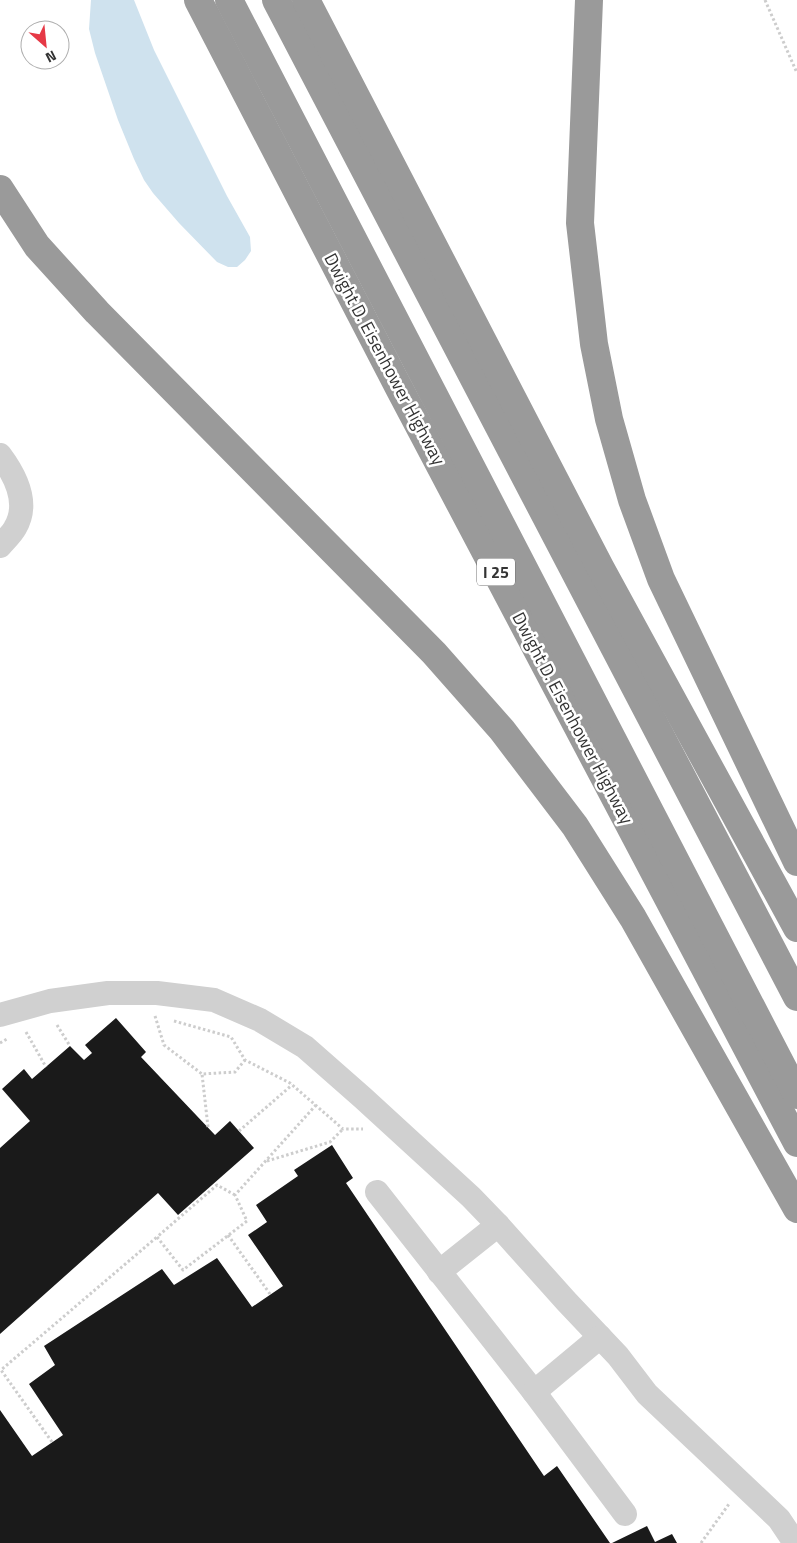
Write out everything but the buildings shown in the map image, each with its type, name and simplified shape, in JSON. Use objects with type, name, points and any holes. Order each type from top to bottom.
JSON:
[{"type":"highway","name":"Dwight D. Eisenhower Highway","points":[[198,0],[797,1143]]},
{"type":"highway","points":[[229,0],[797,1095]]},
{"type":"highway","points":[[276,0],[797,997]]},
{"type":"highway","points":[[306,0],[600,567],[797,928]]},
{"type":"highway","points":[[589,0],[580,223],[594,344],[609,419],[632,500],[661,579],[797,862]]},
{"type":"highway","points":[[0,188],[37,246],[97,312],[434,652],[502,730],[575,826],[633,918],[797,1209]]},
{"type":"lane","points":[[0,455],[19,487],[21,510],[16,528],[0,546]]},
{"type":"lane","points":[[0,1015],[50,1001],[108,993],[152,993],[214,1000],[260,1020],[305,1047],[471,1197],[618,1356],[647,1394],[779,1519],[795,1543]]},
{"type":"lane","points":[[377,1192],[534,1392],[625,1514]]},
{"type":"lane","points":[[439,1272],[498,1225]]},
{"type":"lane","points":[[534,1392],[600,1337]]},
{"type":"path","points":[[765,0],[797,74]]},
{"type":"path","points":[[164,1018],[155,1016],[164,1045],[202,1074],[235,1072],[245,1060]]},
{"type":"path","points":[[174,1021],[230,1037],[245,1060],[292,1085],[343,1129],[370,1130]]},
{"type":"path","points":[[57,1025],[70,1046]]},
{"type":"path","points":[[25,1032],[46,1068]]},
{"type":"path","points":[[202,1074],[208,1127]]},
{"type":"path","points":[[239,1131],[292,1085]]},
{"type":"path","points":[[235,1195],[316,1106]]},
{"type":"path","points":[[267,1160],[330,1142],[343,1129]]},
{"type":"path","points":[[52,1442],[1,1370],[217,1185],[235,1195],[247,1220],[183,1270],[157,1237]]},
{"type":"path","points":[[228,1235],[270,1294]]},
{"type":"path","points":[[702,1543],[729,1503]]},
{"type":"water","points":[[91,0],[134,0],[154,50],[227,196],[250,237],[251,251],[237,267],[228,267],[217,262],[179,223],[144,180],[118,120],[95,53],[89,29]]}]
